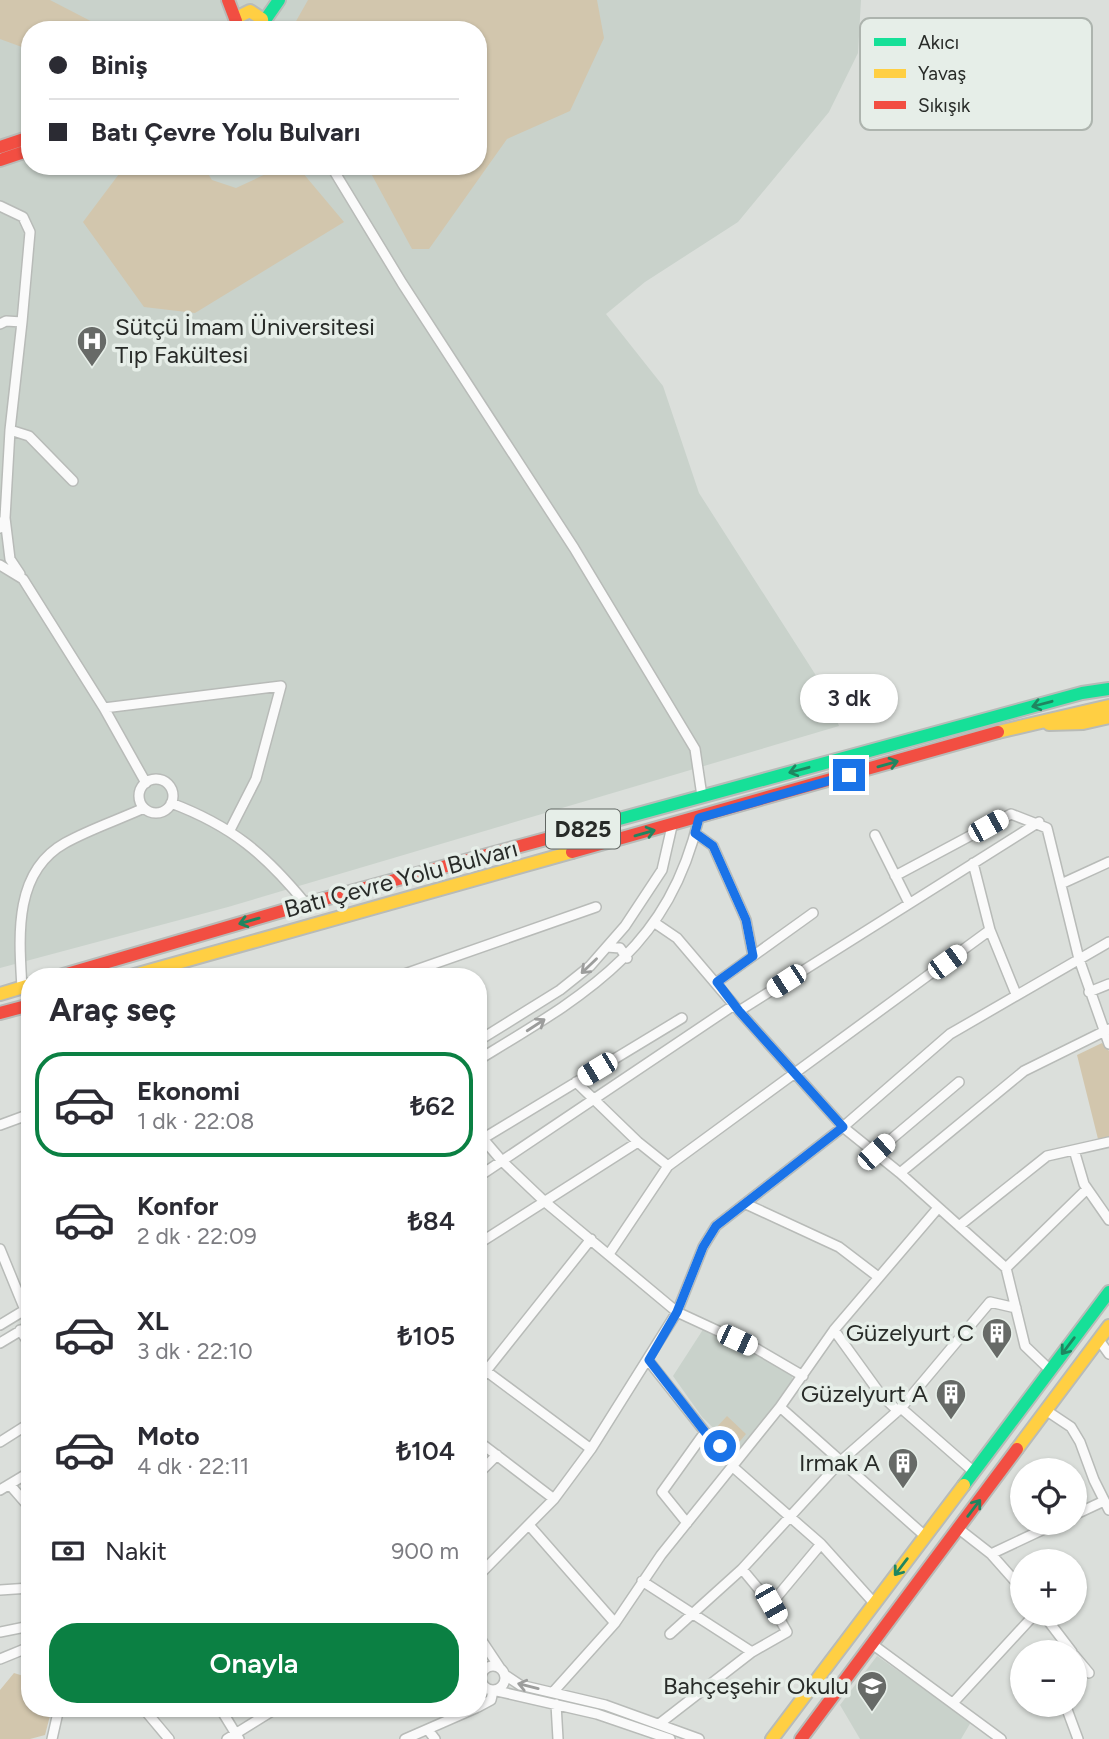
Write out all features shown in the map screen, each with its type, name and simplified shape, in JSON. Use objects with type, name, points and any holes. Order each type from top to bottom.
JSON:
[{"type":"main road","points":[[228,0],[233,21]]},
{"type":"main road","points":[[255,15],[264,0]]},
{"type":"main road","points":[[237,21],[242,14],[255,15],[279,0]]},
{"type":"main road","points":[[0,147],[21,140]]},
{"type":"main road","points":[[0,160],[21,153]]},
{"type":"main road","name":"Batı Çevre Yolu Bulvarı","points":[[87,968],[306,904],[1082,693],[1108,689]]},
{"type":"main road","name":"Batı Çevre Yolu Bulvarı","points":[[160,968],[672,826],[1023,725],[1109,706]]},
{"type":"main road","points":[[1023,725],[1083,723],[1109,718]]},
{"type":"main road","points":[[0,994],[21,988]]},
{"type":"main road","points":[[0,1013],[21,1007]]},
{"type":"main road","points":[[772,1739],[1109,1292]]},
{"type":"main road","points":[[801,1739],[1109,1326]]},
{"type":"street","points":[[336,175],[402,283],[574,548],[695,749],[702,796]]},
{"type":"street","points":[[0,206],[23,217],[30,232],[10,430],[5,518],[10,559],[104,708],[145,783]]},
{"type":"street","points":[[0,324],[6,321],[22,322]]},
{"type":"street","points":[[10,430],[29,436],[73,481]]},
{"type":"street","points":[[0,528],[5,518]]},
{"type":"street","points":[[0,565],[23,579]]},
{"type":"street","points":[[104,708],[281,686],[256,779],[230,830]]},
{"type":"street","points":[[23,968],[19,943],[24,894],[39,865],[64,844],[144,808],[159,813],[171,803],[172,792],[166,783],[156,779],[145,783],[139,798],[144,808]]},
{"type":"street","points":[[171,803],[230,830],[261,853],[306,904]]},
{"type":"street","points":[[895,876],[1011,814],[1039,822],[1047,828],[1079,959],[1109,1044]]},
{"type":"street","points":[[487,1054],[590,990],[627,958],[655,923],[691,851],[699,818]]},
{"type":"street","points":[[487,1171],[737,1008],[1039,822]]},
{"type":"street","points":[[487,1035],[561,990],[590,966],[607,947],[625,926],[662,870],[672,826]]},
{"type":"street","points":[[695,833],[713,846],[746,920],[753,956]]},
{"type":"street","points":[[874,835],[909,903]]},
{"type":"street","points":[[1061,884],[1109,862]]},
{"type":"street","points":[[973,863],[990,930],[1016,994]]},
{"type":"street","points":[[422,968],[596,907]]},
{"type":"street","points":[[717,982],[813,913]]},
{"type":"street","points":[[655,923],[677,938],[793,1074],[843,1127],[876,1152],[1006,1268],[1025,1346],[1050,1370]]},
{"type":"street","points":[[609,1254],[668,1166],[990,930]]},
{"type":"street","points":[[487,1567],[554,1499],[591,1449],[677,1312],[703,1247],[716,1226],[843,1127],[950,1034],[1109,942]]},
{"type":"street","points":[[607,947],[620,948],[627,958]]},
{"type":"street","points":[[1089,992],[1109,984]]},
{"type":"street","points":[[487,1133],[682,1018]]},
{"type":"street","points":[[900,1173],[1024,1071],[1106,1030]]},
{"type":"street","points":[[576,1082],[638,1142],[668,1166]]},
{"type":"street","points":[[876,1152],[959,1082]]},
{"type":"street","points":[[0,1125],[21,1117]]},
{"type":"street","points":[[487,1238],[638,1142]]},
{"type":"street","points":[[959,1226],[1047,1157],[1109,1142]]},
{"type":"street","points":[[487,1146],[544,1201],[677,1312],[757,1349],[803,1376]]},
{"type":"street","points":[[1074,1150],[1087,1189],[1109,1220]]},
{"type":"street","points":[[1006,1268],[1087,1189]]},
{"type":"street","points":[[746,1204],[839,1247],[877,1276]]},
{"type":"street","points":[[554,1691],[615,1623],[642,1581],[780,1407],[834,1330],[877,1276],[938,1208]]},
{"type":"street","points":[[487,1370],[591,1240]]},
{"type":"street","points":[[0,1249],[21,1296]]},
{"type":"street","points":[[670,1634],[742,1569],[842,1460],[900,1410],[990,1302],[1016,1308]]},
{"type":"street","points":[[0,1325],[21,1313]]},
{"type":"street","points":[[0,1343],[20,1330]]},
{"type":"street","points":[[834,1330],[881,1395],[974,1472]]},
{"type":"street","points":[[1099,1340],[1109,1354]]},
{"type":"street","points":[[649,1360],[705,1432],[789,1518],[821,1544],[874,1603]]},
{"type":"street","points":[[487,1372],[591,1449]]},
{"type":"street","points":[[780,1407],[925,1536]]},
{"type":"street","points":[[1047,1411],[1071,1427],[1107,1505],[1087,1511]]},
{"type":"street","points":[[0,1442],[21,1429]]},
{"type":"street","points":[[687,1523],[662,1492],[705,1432]]},
{"type":"street","points":[[487,1448],[554,1499]]},
{"type":"street","points":[[487,1465],[497,1455]]},
{"type":"street","points":[[0,1490],[21,1478]]},
{"type":"street","points":[[10,1485],[21,1498]]},
{"type":"street","points":[[529,1525],[615,1623]]},
{"type":"street","points":[[958,1529],[991,1554],[1010,1575]]},
{"type":"street","points":[[991,1554],[1031,1535]]},
{"type":"street","points":[[771,1604],[821,1544]]},
{"type":"street","points":[[659,1724],[752,1652],[787,1632],[771,1604],[742,1569]]},
{"type":"street","points":[[642,1581],[752,1652]]},
{"type":"street","points":[[0,1590],[21,1589]]},
{"type":"street","points":[[953,1703],[1024,1626]]},
{"type":"street","points":[[1052,1626],[1063,1640]]},
{"type":"street","points":[[0,1632],[21,1628]]},
{"type":"street","points":[[872,1644],[1001,1739]]},
{"type":"street","points":[[487,1648],[503,1672],[503,1686],[488,1689]]},
{"type":"street","points":[[0,1659],[21,1650]]},
{"type":"street","points":[[487,1669],[492,1666],[520,1685],[605,1705],[699,1739]]},
{"type":"street","points":[[488,1689],[556,1704],[670,1739]]},
{"type":"street","points":[[556,1704],[558,1739]]},
{"type":"street","points":[[52,1739],[57,1717]]},
{"type":"street","points":[[151,1717],[169,1739]]},
{"type":"street","points":[[224,1717],[234,1737],[264,1717]]},
{"type":"street","points":[[405,1739],[457,1717]]},
{"type":"street","points":[[1070,1717],[1078,1739]]},
{"type":"street","points":[[428,1730],[435,1739]]},
{"type":"shaded area","points":[[0,0],[861,0],[858,53],[829,112],[738,222],[645,282],[606,314],[663,386],[699,493],[824,688],[839,726],[228,907],[0,968]]},
{"type":"shaded area","points":[[0,0],[50,0],[91,21],[21,21],[21,47],[0,39]]},
{"type":"shaded area","points":[[308,0],[597,0],[604,38],[570,111],[507,139],[487,167],[487,21],[296,21]]},
{"type":"shaded area","points":[[118,175],[209,175],[212,180],[236,188],[264,175],[305,175],[344,222],[195,313],[144,307],[83,222]]},
{"type":"shaded area","points":[[372,175],[481,175],[429,249],[412,249]]},
{"type":"shaded area","points":[[1102,1043],[1109,1051],[1109,1137],[1098,1139],[1077,1055]]},
{"type":"shaded area","points":[[704,1328],[755,1350],[791,1373],[793,1380],[742,1450],[736,1450],[702,1417],[673,1376]]},
{"type":"shaded area","points":[[727,1416],[746,1434],[735,1447],[715,1429]]},
{"type":"shaded area","points":[[877,1656],[971,1722],[961,1739],[860,1739],[840,1705]]},
{"type":"shaded area","points":[[14,1673],[21,1675],[21,1717],[50,1717],[45,1735],[30,1739],[0,1739],[0,1690]]},
{"type":"traffic: fast","points":[[264,21],[279,0]]},
{"type":"traffic: fast","points":[[568,833],[1082,693],[1109,689]]},
{"type":"traffic: fast","points":[[964,1485],[1109,1292]]},
{"type":"traffic: slow","points":[[237,21],[238,17],[250,11],[262,21]]},
{"type":"traffic: slow","points":[[998,732],[1109,706]]},
{"type":"traffic: slow","points":[[1049,724],[1083,723],[1109,717]]},
{"type":"traffic: slow","points":[[159,968],[572,852]]},
{"type":"traffic: slow","points":[[0,994],[21,988]]},
{"type":"traffic: slow","points":[[1017,1449],[1109,1326]]},
{"type":"traffic: slow","points":[[772,1739],[964,1485]]},
{"type":"traffic: jam","points":[[228,0],[236,21]]},
{"type":"traffic: jam","points":[[0,147],[21,140]]},
{"type":"traffic: jam","points":[[0,160],[21,153]]},
{"type":"traffic: jam","points":[[572,852],[998,732]]},
{"type":"traffic: jam","points":[[87,968],[306,904],[568,833]]},
{"type":"traffic: jam","points":[[0,1013],[21,1007]]},
{"type":"traffic: jam","points":[[801,1739],[1017,1449]]},
{"type":"place","name":"Sütçü İmam Üniversitesi Tıp Fakültesi","points":[[92,368]]},
{"type":"place","name":"Güzelyurt C","points":[[997,1360]]},
{"type":"place","name":"Güzelyurt A","points":[[951,1421]]},
{"type":"place","name":"Irmak A","points":[[903,1490]]},
{"type":"place","name":"Bahçeşehir Okulu","points":[[872,1713]]},
{"type":"route","points":[[720,1446],[705,1432],[649,1360],[677,1312],[703,1247],[716,1226],[843,1127],[793,1074],[717,982],[753,956],[746,920],[713,846],[695,833],[699,818],[849,775]]}]
